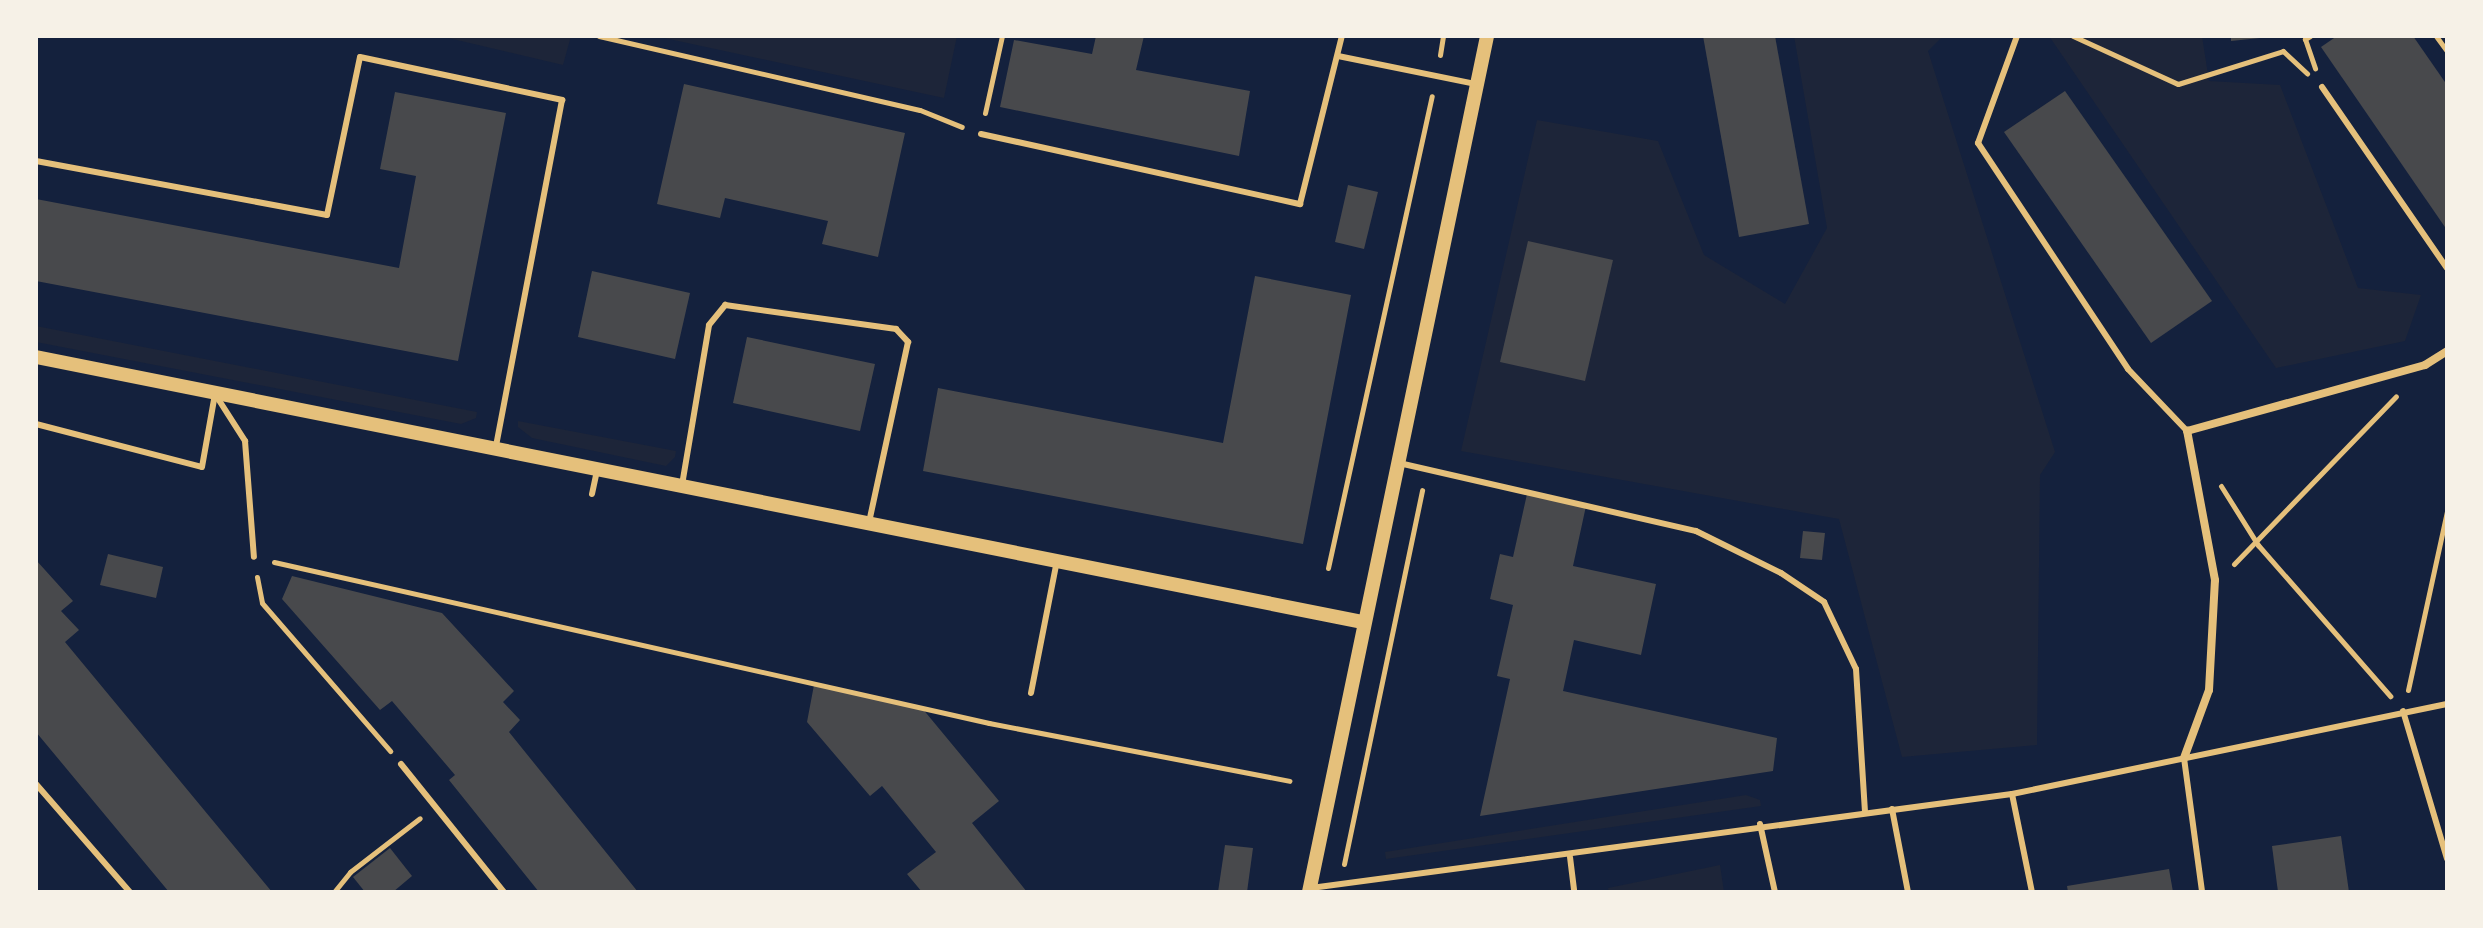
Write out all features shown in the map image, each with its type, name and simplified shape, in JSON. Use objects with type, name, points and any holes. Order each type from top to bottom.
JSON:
[{"type":"street","points":[[1309,890],[1362,622],[1480,84],[1487,36]]},
{"type":"street","points":[[2184,758],[2209,690],[2215,580],[2187,431],[2425,365],[2447,351]]},
{"type":"street","points":[[36,357],[1362,622]]},
{"type":"lane","points":[[981,134],[1300,204],[1342,36]]},
{"type":"lane","points":[[2017,36],[1978,143],[2128,369],[2187,431]]},
{"type":"lane","points":[[1338,56],[1480,84]]},
{"type":"lane","points":[[36,161],[327,215],[360,57],[562,100],[496,447]]},
{"type":"lane","points":[[2322,87],[2447,268]]},
{"type":"lane","points":[[682,485],[709,325],[725,305],[896,329],[908,342],[869,522]]},
{"type":"lane","points":[[36,424],[202,467],[215,394]]},
{"type":"lane","points":[[215,394],[245,441],[254,557]]},
{"type":"lane","points":[[1397,463],[1696,531],[1781,573],[1824,602],[1856,669],[1865,812]]},
{"type":"lane","points":[[592,494],[598,467]]},
{"type":"lane","points":[[1031,693],[1057,561]]},
{"type":"lane","points":[[1309,890],[1570,857],[1760,824],[2012,794],[2447,704]]},
{"type":"lane","points":[[2403,711],[2447,859]]},
{"type":"lane","points":[[2184,758],[2202,892]]},
{"type":"lane","points":[[401,764],[504,892]]},
{"type":"lane","points":[[36,784],[130,892]]},
{"type":"lane","points":[[2012,794],[2032,892]]},
{"type":"lane","points":[[1892,809],[1908,892]]},
{"type":"lane","points":[[1760,824],[1775,892]]},
{"type":"lane","points":[[1570,857],[1574,892]]},
{"type":"path","points":[[599,36],[920,110],[981,134],[1002,36]]},
{"type":"path","points":[[1328,568],[1443,36]]},
{"type":"path","points":[[2073,36],[2178,84],[2283,51],[2322,87]]},
{"type":"path","points":[[2310,36],[2305,39],[2322,87]]},
{"type":"path","points":[[2436,36],[2447,51]]},
{"type":"path","points":[[2215,580],[2258,545],[2425,365]]},
{"type":"path","points":[[2219,482],[2258,545],[2403,711]]},
{"type":"path","points":[[2403,711],[2447,511]]},
{"type":"path","points":[[401,764],[262,603],[254,557],[989,723],[1289,781]]},
{"type":"path","points":[[334,892],[350,872],[435,806]]},
{"type":"shaded area","points":[[440,36],[571,36],[563,65]]},
{"type":"shaded area","points":[[655,36],[957,36],[944,98]]},
{"type":"shaded area","points":[[1794,36],[1943,36],[1928,51],[2055,452],[2040,475],[2037,745],[1902,757],[1839,519],[1461,451],[1537,120],[1658,141],[1704,255],[1785,304],[1827,228]]},
{"type":"shaded area","points":[[2049,36],[2202,36],[2209,81],[2280,85],[2358,288],[2421,295],[2405,341],[2276,368]]},
{"type":"shaded area","points":[[36,326],[477,412],[476,418],[461,424],[36,342]]},
{"type":"shaded area","points":[[518,421],[676,451],[675,457],[666,466],[532,438],[518,427]]},
{"type":"shaded area","points":[[1746,795],[1760,800],[1761,806],[1386,859],[1385,852]]},
{"type":"shaded area","points":[[1720,865],[1724,892],[1609,892],[1608,888]]},
{"type":"building","points":[[1096,36],[1144,36],[1136,70],[1250,91],[1239,156],[1000,107],[1014,40],[1092,54]]},
{"type":"building","points":[[1703,36],[1775,36],[1809,224],[1739,237]]},
{"type":"building","points":[[2231,36],[2260,36],[2260,38],[2231,41]]},
{"type":"building","points":[[2337,36],[2413,36],[2447,85],[2447,230],[2321,47]]},
{"type":"building","points":[[684,84],[905,133],[878,257],[822,244],[828,221],[725,198],[720,218],[657,204]]},
{"type":"building","points":[[2065,91],[2212,301],[2151,343],[2004,132]]},
{"type":"building","points":[[395,92],[506,113],[458,361],[36,281],[36,199],[399,268],[416,176],[380,169]]},
{"type":"building","points":[[1348,185],[1378,192],[1364,249],[1335,242]]},
{"type":"building","points":[[1528,241],[1613,260],[1585,381],[1500,362]]},
{"type":"building","points":[[592,271],[690,293],[675,359],[578,337]]},
{"type":"building","points":[[1255,276],[1351,295],[1303,544],[923,471],[938,388],[1223,443]]},
{"type":"building","points":[[747,337],[875,364],[860,431],[733,403]]},
{"type":"building","points":[[1527,494],[1586,506],[1573,566],[1656,584],[1641,655],[1574,640],[1563,691],[1777,738],[1773,771],[1480,816],[1510,679],[1497,676],[1513,605],[1490,599],[1500,554],[1513,557]]},
{"type":"building","points":[[1803,531],[1825,533],[1822,560],[1800,558]]},
{"type":"building","points":[[108,554],[163,567],[156,598],[100,585]]},
{"type":"building","points":[[36,560],[73,601],[61,611],[79,630],[65,642],[272,892],[169,892],[36,732]]},
{"type":"building","points":[[292,576],[442,613],[514,691],[503,702],[520,720],[509,732],[638,892],[539,892],[449,780],[455,775],[392,701],[380,710],[282,599]]},
{"type":"building","points":[[814,685],[922,708],[999,801],[972,823],[1027,892],[922,892],[907,874],[936,852],[882,786],[870,796],[807,722]]},
{"type":"building","points":[[2341,836],[2349,892],[2278,892],[2272,846]]},
{"type":"building","points":[[1225,845],[1253,848],[1247,892],[1218,892]]},
{"type":"building","points":[[390,848],[412,876],[393,892],[365,892],[353,877]]},
{"type":"building","points":[[2169,869],[2173,892],[2068,892],[2067,886]]}]
